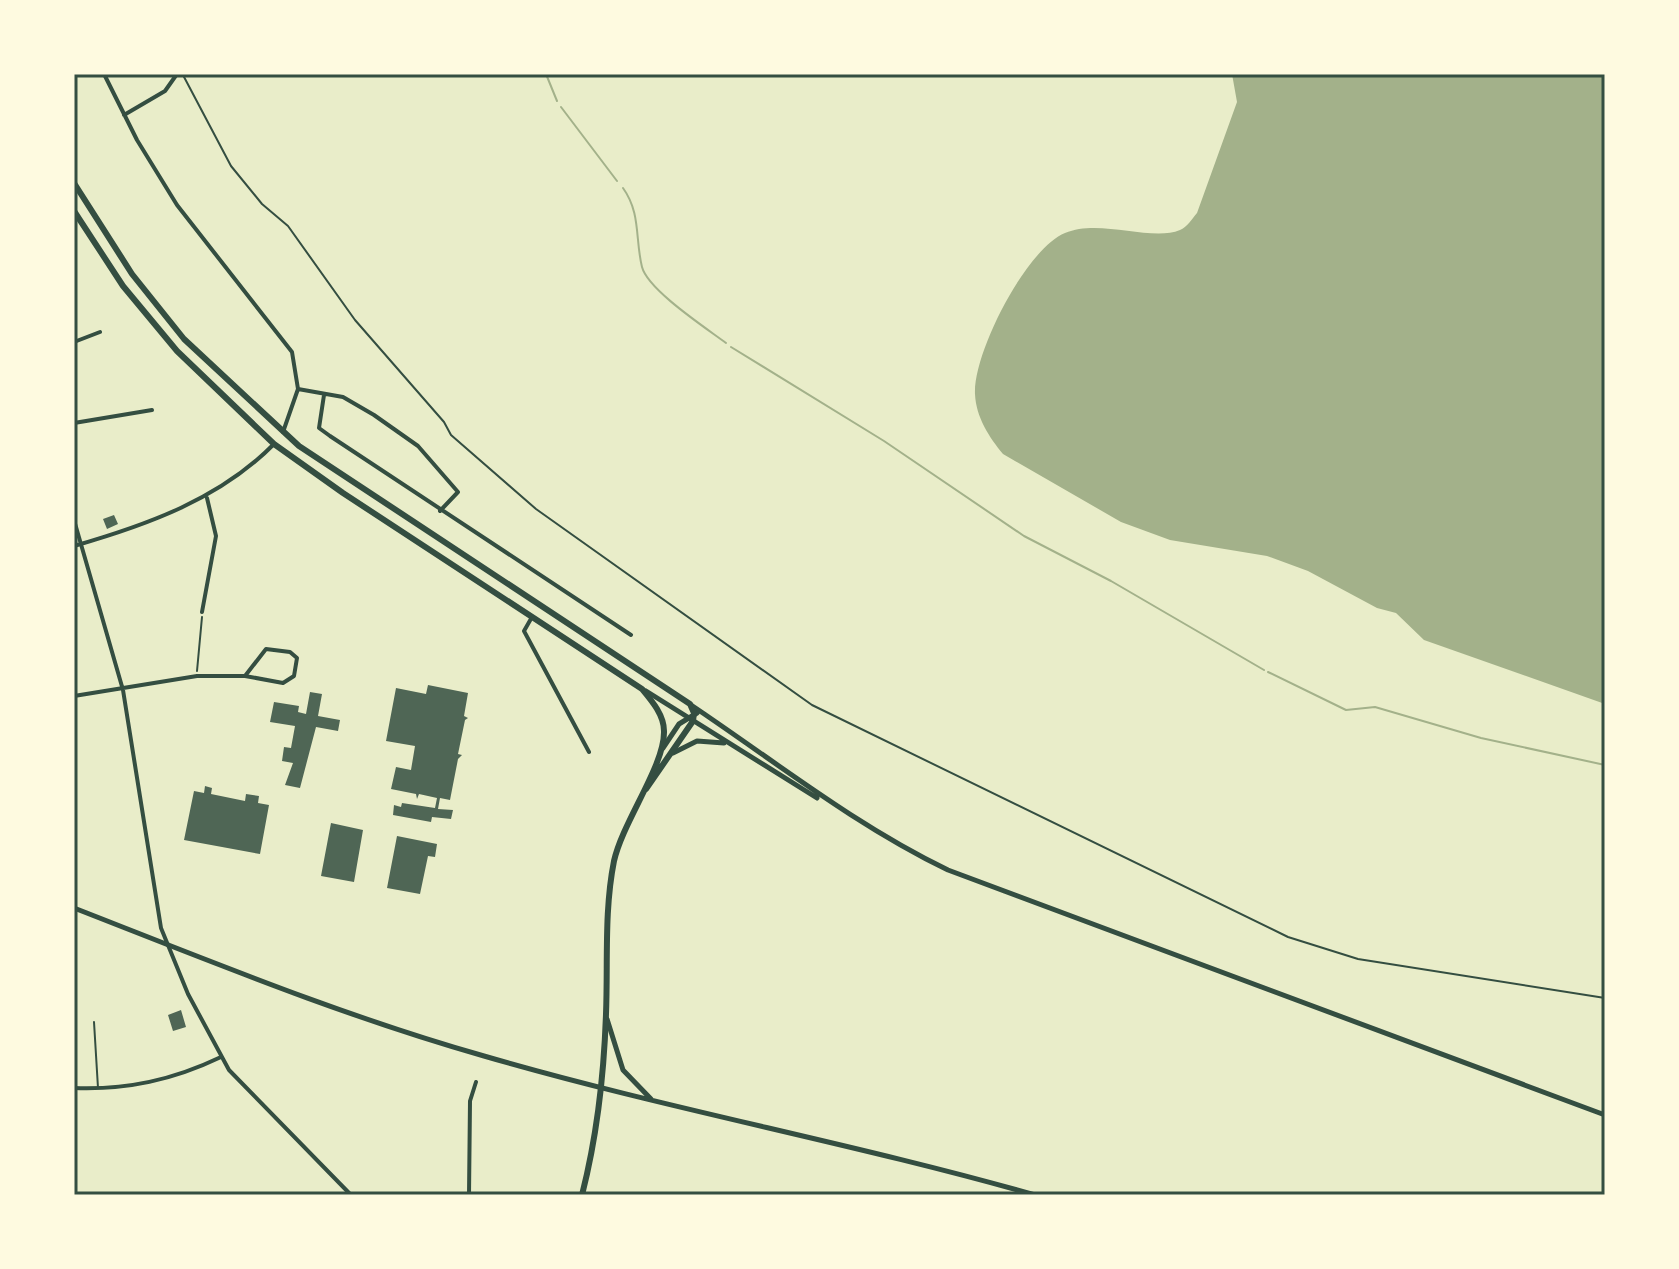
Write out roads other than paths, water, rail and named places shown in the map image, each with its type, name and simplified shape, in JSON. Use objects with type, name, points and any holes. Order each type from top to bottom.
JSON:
[{"type":"main road","points":[[74,183],[132,274],[184,339],[283,432],[365,490],[690,704],[694,716],[673,753],[627,819]]},
{"type":"main road","points":[[74,211],[123,286],[177,351],[274,444],[642,689],[662,719],[662,749],[627,819],[615,859],[608,900],[606,1016],[600,1088],[582,1195]]},
{"type":"main road","points":[[274,444],[283,432]]},
{"type":"street","points":[[104,74],[124,115],[177,205],[280,332],[292,352],[298,389],[283,432]]},
{"type":"street","points":[[124,115],[165,91],[180,74]]},
{"type":"street","points":[[74,342],[100,332]]},
{"type":"street","points":[[298,389],[343,397],[374,415],[435,462],[458,492],[440,511]]},
{"type":"street","points":[[324,395],[319,428],[631,635]]},
{"type":"street","points":[[74,423],[152,410]]},
{"type":"street","points":[[74,546],[207,498],[251,466],[274,444]]},
{"type":"street","points":[[202,612],[216,536],[207,498]]},
{"type":"street","points":[[74,520],[123,690],[161,928],[188,994],[221,1057],[244,1088],[351,1195]]},
{"type":"street","points":[[532,617],[524,631],[589,752]]},
{"type":"street","points":[[74,696],[197,676],[245,676],[288,682],[294,676],[297,658],[290,652],[266,649],[245,676]]},
{"type":"street","points":[[642,689],[694,716],[890,842],[948,870],[1605,1115]]},
{"type":"street","points":[[694,716],[781,779],[836,808]]},
{"type":"street","points":[[662,749],[694,716]]},
{"type":"street","points":[[673,753],[697,741],[730,745]]},
{"type":"street","points":[[74,908],[319,1004],[481,1055],[600,1088],[873,1151],[1035,1195]]},
{"type":"street","points":[[606,1016],[623,1070],[652,1100]]},
{"type":"street","points":[[74,1088],[98,1089],[167,1079],[221,1057]]},
{"type":"street","points":[[469,1195],[470,1101],[476,1082]]},
{"type":"lane","points":[[94,1022],[98,1089]]},
{"type":"waterway","points":[[546,74],[557,101]]},
{"type":"waterway","points":[[561,107],[617,181]]},
{"type":"waterway","points":[[623,188],[633,207],[642,267],[647,276],[679,308],[726,343]]},
{"type":"waterway","points":[[731,347],[884,441],[1024,536],[1111,581],[1264,670]]},
{"type":"waterway","points":[[1268,672],[1346,710],[1375,707],[1481,738],[1605,765]]}]
